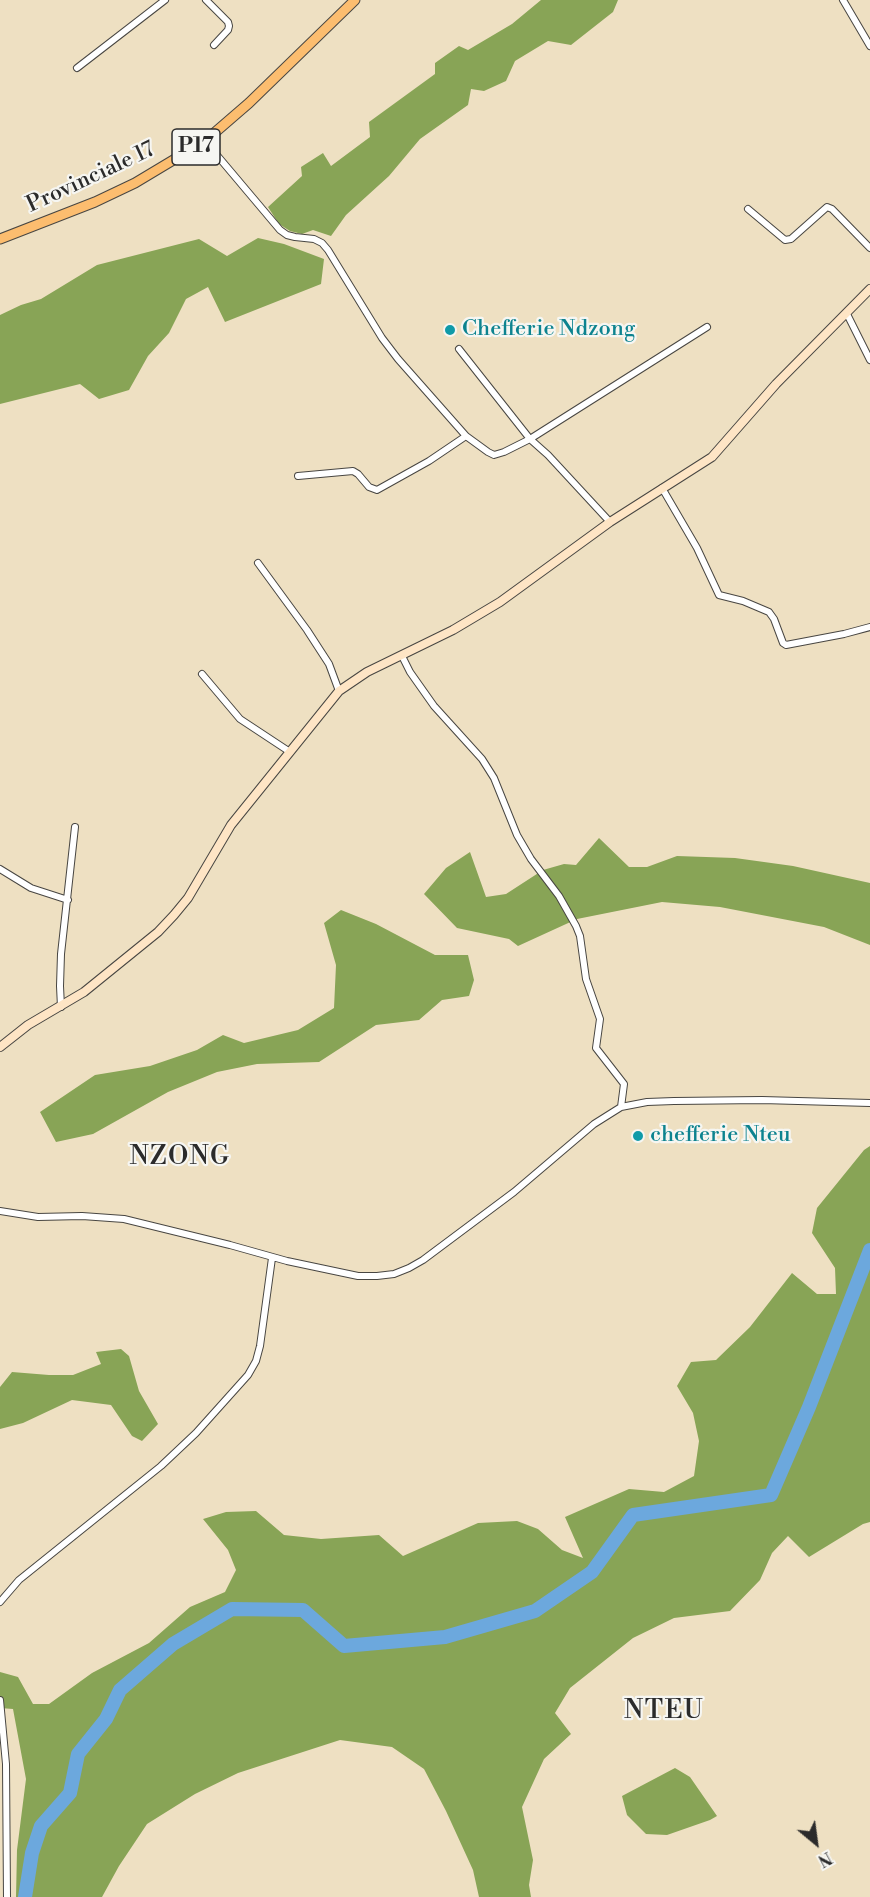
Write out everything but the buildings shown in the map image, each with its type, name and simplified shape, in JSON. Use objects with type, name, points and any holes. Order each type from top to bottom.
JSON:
[{"type":"main road","name":"Provinciale 17","points":[[0,239],[135,183],[205,141],[249,103],[355,0]]},
{"type":"street","points":[[77,68],[165,0]]},
{"type":"street","points":[[206,0],[228,22],[229,26],[214,45]]},
{"type":"street","points":[[843,0],[870,46]]},
{"type":"street","points":[[205,141],[280,230],[287,235],[314,239],[322,243],[382,338],[398,359],[466,436],[494,455],[530,439],[707,327]]},
{"type":"street","points":[[748,209],[785,240],[791,239],[827,207],[832,209],[870,248]]},
{"type":"street","points":[[0,1047],[28,1025],[62,1007],[98,982],[174,915],[189,898],[231,825],[339,691],[367,672],[453,630],[500,602],[610,522],[712,457],[776,384],[870,289]]},
{"type":"street","points":[[847,314],[870,360]]},
{"type":"street","points":[[459,349],[530,439],[549,455],[610,522]]},
{"type":"street","points":[[298,476],[353,471],[369,488],[377,490],[429,461],[466,436]]},
{"type":"street","points":[[662,488],[697,548],[718,595],[743,601],[769,612],[783,643],[786,645],[870,627]]},
{"type":"street","points":[[258,563],[329,664],[339,691]]},
{"type":"street","points":[[402,656],[410,672],[434,706],[482,759],[494,778],[517,836],[559,896],[576,926],[580,936],[586,979],[600,1019],[596,1048],[624,1084],[621,1107]]},
{"type":"street","points":[[202,674],[240,719],[290,752]]},
{"type":"street","points":[[62,1007],[61,954],[75,827]]},
{"type":"street","points":[[0,869],[31,888],[68,900]]},
{"type":"street","points":[[0,1211],[38,1218],[82,1216],[124,1219],[230,1245],[272,1258],[358,1276],[394,1274],[409,1268],[476,1221],[594,1124],[621,1107],[647,1102],[674,1101],[762,1100],[870,1103]]},
{"type":"street","points":[[0,1602],[19,1580],[161,1466],[196,1433],[248,1375],[256,1361],[260,1346],[272,1258]]},
{"type":"street","points":[[0,1700],[6,1764],[7,1897]]},
{"type":"green space","points":[[541,0],[618,0],[613,12],[571,45],[548,41],[515,61],[506,81],[484,91],[471,89],[468,105],[420,139],[389,176],[346,215],[331,236],[313,230],[302,234],[290,231],[279,224],[268,207],[302,176],[301,167],[323,153],[331,166],[370,137],[369,122],[435,74],[435,63],[459,46],[468,50],[512,24]]},
{"type":"green space","points":[[258,238],[284,244],[324,259],[321,284],[225,322],[208,287],[186,299],[169,333],[148,356],[129,390],[99,399],[80,384],[0,404],[0,315],[41,299],[97,265],[199,239],[227,256]]},
{"type":"green space","points":[[599,838],[629,867],[647,867],[677,856],[735,858],[793,866],[870,883],[870,945],[824,927],[720,907],[662,902],[577,919],[518,946],[509,939],[457,928],[424,894],[446,868],[470,852],[486,897],[506,894],[543,870],[564,864],[576,865]]},
{"type":"green space","points":[[341,910],[376,924],[435,955],[468,955],[474,980],[469,996],[442,1000],[419,1020],[376,1025],[319,1062],[257,1064],[217,1072],[168,1092],[93,1134],[56,1142],[40,1112],[95,1075],[150,1066],[197,1050],[223,1035],[244,1043],[298,1030],[334,1008],[336,965],[324,923]]},
{"type":"green space","points":[[870,1146],[870,1522],[809,1557],[788,1536],[772,1553],[760,1580],[730,1611],[674,1618],[633,1638],[570,1688],[555,1713],[571,1734],[544,1759],[522,1807],[533,1860],[529,1885],[531,1897],[479,1897],[473,1870],[424,1769],[392,1747],[340,1740],[238,1773],[195,1794],[147,1824],[102,1897],[16,1897],[17,1850],[26,1779],[13,1709],[0,1708],[0,1672],[18,1677],[33,1704],[49,1704],[92,1673],[149,1643],[190,1607],[225,1592],[236,1570],[228,1550],[203,1519],[226,1512],[256,1511],[284,1535],[321,1539],[379,1535],[403,1556],[478,1523],[517,1521],[538,1529],[562,1550],[583,1558],[565,1517],[629,1489],[664,1492],[694,1476],[699,1441],[693,1413],[677,1386],[691,1362],[716,1360],[750,1327],[792,1273],[817,1294],[836,1294],[835,1268],[812,1233],[817,1208],[864,1150]]},
{"type":"green space","points":[[121,1349],[129,1356],[139,1391],[158,1424],[142,1441],[132,1436],[111,1405],[72,1400],[23,1423],[0,1429],[0,1387],[12,1372],[73,1375],[101,1364],[96,1352]]},
{"type":"green space","points":[[675,1768],[690,1777],[717,1816],[667,1835],[646,1834],[627,1815],[622,1796]]},
{"type":"waterway","points":[[25,1897],[32,1853],[41,1826],[70,1793],[78,1754],[106,1719],[120,1690],[173,1644],[232,1609],[303,1610],[344,1646],[445,1637],[535,1611],[592,1572],[633,1515],[771,1495],[809,1407],[870,1250]]},
{"type":"place","name":"Chefferie Ndzong","points":[[450,330]]},
{"type":"place","name":"chefferie Nteu","points":[[638,1136]]},
{"type":"district","name":"NZONG","points":[[180,1158]]},
{"type":"district","name":"NTEU","points":[[664,1712]]}]
